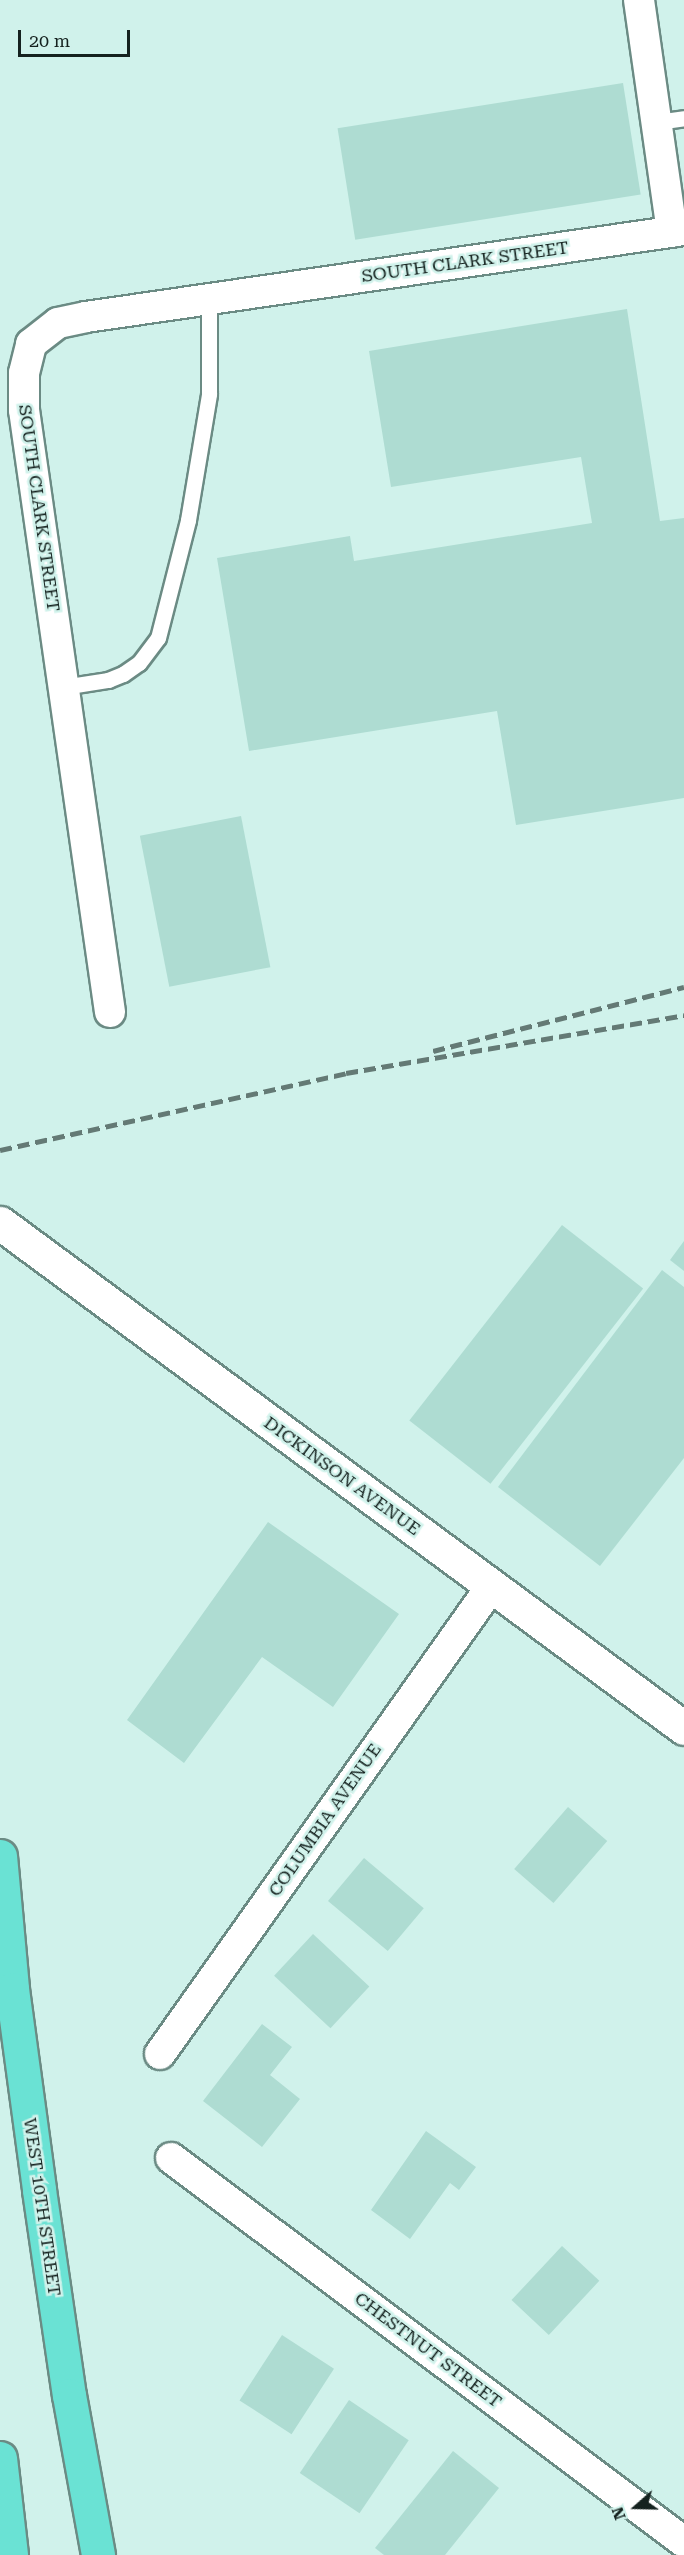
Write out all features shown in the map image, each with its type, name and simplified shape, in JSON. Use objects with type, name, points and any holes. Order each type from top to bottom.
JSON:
[{"type":"main road","name":"DICKINSON AVENUE","points":[[0,1223],[684,1728]]},
{"type":"main road","name":"WEST 10TH STREET","points":[[0,1856],[12,1989],[39,2190],[69,2395],[98,2555]]},
{"type":"main road","points":[[0,2458],[11,2555]]},
{"type":"street","points":[[639,0],[670,120],[678,231]]},
{"type":"street","name":"SOUTH CLARK STREET","points":[[110,1012],[24,410],[24,373],[31,344],[58,323],[678,231]]},
{"type":"street","name":"COLUMBIA AVENUE","points":[[160,2054],[491,1587]]},
{"type":"street","name":"CHESTNUT STREET","points":[[171,2158],[684,2542]]},
{"type":"lane","points":[[63,687],[108,680],[123,674],[139,663],[158,638],[188,520],[209,394],[209,299]]},
{"type":"building","points":[[623,83],[641,195],[355,240],[338,128]]},
{"type":"building","points":[[627,309],[660,521],[684,518],[684,798],[516,825],[497,711],[249,751],[217,558],[350,536],[354,561],[592,523],[581,457],[391,487],[369,351]]},
{"type":"building","points":[[241,816],[270,967],[169,987],[140,836]]},
{"type":"building","points":[[562,1225],[643,1288],[490,1484],[409,1420]]},
{"type":"building","points":[[684,1241],[684,1271],[670,1260]]},
{"type":"building","points":[[662,1270],[684,1287],[684,1458],[600,1566],[498,1487]]},
{"type":"building","points":[[268,1522],[399,1614],[333,1707],[262,1657],[184,1763],[127,1720]]},
{"type":"building","points":[[568,1807],[607,1841],[553,1903],[514,1869]]},
{"type":"building","points":[[364,1858],[424,1908],[388,1951],[328,1901]]},
{"type":"building","points":[[313,1934],[369,1987],[330,2028],[274,1976]]},
{"type":"building","points":[[262,2024],[292,2047],[270,2075],[300,2099],[262,2147],[203,2101]]},
{"type":"building","points":[[426,2131],[476,2167],[459,2190],[450,2183],[410,2239],[371,2210]]},
{"type":"building","points":[[562,2246],[599,2281],[549,2335],[512,2300]]},
{"type":"building","points":[[282,2335],[334,2369],[292,2434],[240,2400]]},
{"type":"building","points":[[349,2400],[409,2440],[359,2513],[300,2473]]},
{"type":"building","points":[[453,2451],[499,2488],[445,2555],[384,2555],[375,2548]]},
{"type":"railway","points":[[433,1051],[684,987]]},
{"type":"railway","points":[[0,1150],[346,1073],[684,1015]]}]
